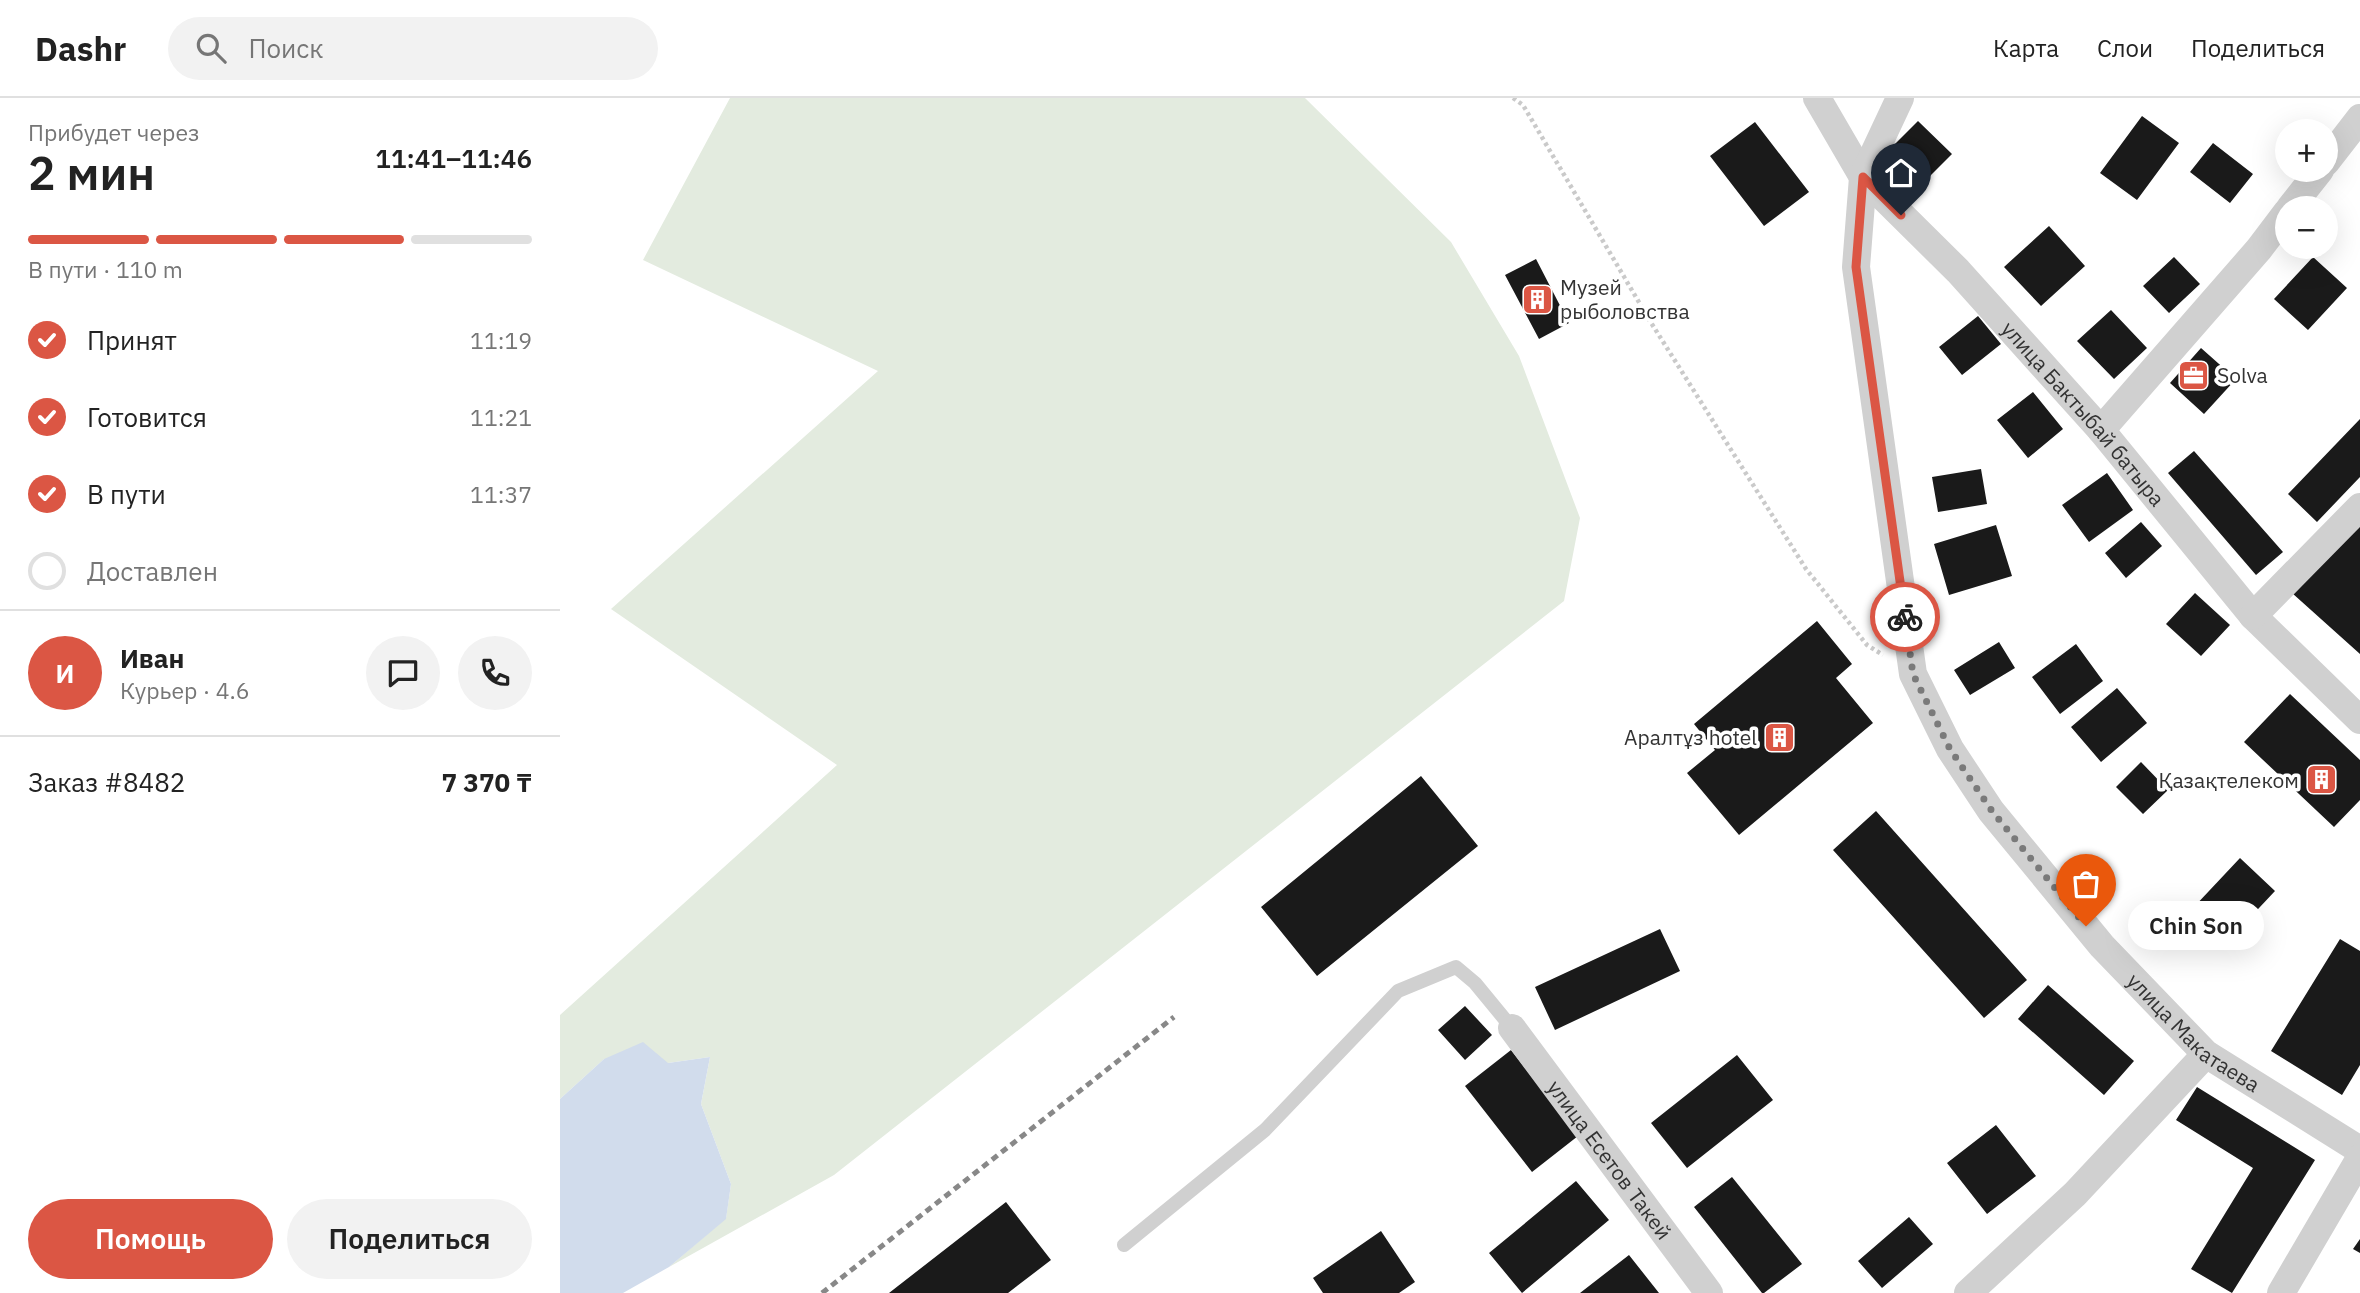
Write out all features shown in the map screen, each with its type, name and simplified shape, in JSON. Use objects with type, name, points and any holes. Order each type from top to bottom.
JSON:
[{"type":"street","name":"улица Бактыбай батыра","points":[[1817,98],[1863,177],[1958,271],[2101,430],[2253,616],[2360,720]]},
{"type":"street","points":[[1863,177],[1900,98]]},
{"type":"street","points":[[2338,146],[2360,118]]},
{"type":"street","name":"улица Макатаева","points":[[1863,177],[1856,267],[1913,674],[1950,749],[1992,811],[2102,946],[2206,1055],[2360,1150]]},
{"type":"street","points":[[2300,196],[2311,182]]},
{"type":"street","points":[[2101,430],[2275,228]]},
{"type":"street","points":[[2253,616],[2360,506]]},
{"type":"street","name":"улица Есетов Такей","points":[[1513,1028],[1709,1293]]},
{"type":"street","points":[[1968,1293],[2075,1194],[2206,1055]]},
{"type":"street","points":[[2281,1293],[2360,1158]]},
{"type":"lane","points":[[1124,1245],[1265,1130],[1398,991],[1456,967],[1475,983],[1513,1028]]},
{"type":"path","points":[[1513,98],[1523,105],[1650,321],[1806,569],[1867,645],[1913,674]]},
{"type":"shaded area","points":[[730,98],[1305,98],[1451,242],[1519,356],[1580,518],[1564,601],[834,1175],[669,1267],[726,1218],[731,1184],[701,1104],[710,1057],[668,1063],[604,1059],[560,1099],[560,1015],[837,765],[611,609],[878,371],[643,260]]},
{"type":"water","points":[[643,1042],[668,1063],[710,1057],[701,1104],[731,1184],[726,1219],[669,1267],[623,1293],[560,1293],[560,1099],[604,1059]]},
{"type":"building","points":[[2142,116],[2179,143],[2137,200],[2100,173]]},
{"type":"building","points":[[1918,121],[1952,154],[1923,183],[1890,149]]},
{"type":"building","points":[[1755,122],[1809,192],[1764,226],[1710,156]]},
{"type":"building","points":[[2213,143],[2253,174],[2230,203],[2190,172]]},
{"type":"building","points":[[2049,226],[2085,266],[2041,306],[2004,267]]},
{"type":"building","points":[[2174,257],[2200,284],[2169,313],[2143,286]]},
{"type":"building","name":"Музей рыболовства","points":[[1536,259],[1569,323],[1539,339],[1505,275]]},
{"type":"building","points":[[2311,259],[2315,259],[2347,288],[2308,330],[2274,299]]},
{"type":"building","points":[[2111,310],[2147,348],[2114,379],[2077,341]]},
{"type":"building","points":[[1978,316],[2001,344],[1962,375],[1939,347]]},
{"type":"building","points":[[2201,348],[2236,379],[2204,414],[2170,383]]},
{"type":"building","points":[[2033,392],[2063,429],[2028,458],[1997,420]]},
{"type":"building","points":[[2360,419],[2360,477],[2317,522],[2288,494]]},
{"type":"building","points":[[2194,451],[2283,552],[2256,575],[2168,473]]},
{"type":"building","points":[[1981,469],[1987,504],[1938,512],[1932,477]]},
{"type":"building","points":[[2107,473],[2133,510],[2089,542],[2062,505]]},
{"type":"building","points":[[2360,518],[2360,654],[2292,593]]},
{"type":"building","points":[[2141,522],[2162,546],[2126,578],[2105,553]]},
{"type":"building","points":[[1996,525],[2012,576],[1949,595],[1934,544]]},
{"type":"building","points":[[2195,593],[2230,625],[2201,656],[2166,624]]},
{"type":"building","name":"Аралтұз hotel","points":[[1817,621],[1852,664],[1836,678],[1873,723],[1739,835],[1687,773],[1715,750],[1694,724]]},
{"type":"building","points":[[1999,642],[2015,668],[1970,695],[1954,670]]},
{"type":"building","points":[[2076,644],[2103,681],[2060,714],[2032,677]]},
{"type":"building","points":[[2117,688],[2147,723],[2101,762],[2071,727]]},
{"type":"building","name":"Қазақтелеком","points":[[2290,694],[2360,760],[2360,800],[2334,827],[2244,742]]},
{"type":"building","points":[[2141,762],[2168,790],[2143,814],[2116,787]]},
{"type":"building","points":[[1421,776],[1478,846],[1317,976],[1261,907]]},
{"type":"building","points":[[1876,811],[2027,980],[1984,1018],[1833,850]]},
{"type":"building","points":[[2240,858],[2275,891],[2228,941],[2193,908]]},
{"type":"building","points":[[1660,929],[1680,971],[1555,1030],[1535,987]]},
{"type":"building","points":[[2340,939],[2360,951],[2360,1065],[2342,1095],[2271,1051]]},
{"type":"building","points":[[2048,985],[2134,1061],[2104,1095],[2018,1019]]},
{"type":"building","points":[[1465,1006],[1492,1035],[1465,1060],[1438,1030]]},
{"type":"building","points":[[1511,1050],[1578,1136],[1532,1172],[1465,1086]]},
{"type":"building","points":[[1737,1055],[1773,1100],[1687,1168],[1651,1123]]},
{"type":"building","points":[[2197,1087],[2315,1160],[2232,1293],[2191,1269],[2253,1168],[2176,1120]]},
{"type":"building","points":[[1996,1125],[2036,1176],[1987,1214],[1947,1163]]},
{"type":"building","points":[[1732,1177],[1802,1264],[1764,1293],[1694,1207]]},
{"type":"building","points":[[1576,1181],[1609,1220],[1522,1293],[1489,1253]]},
{"type":"building","points":[[1006,1202],[1051,1260],[1008,1293],[889,1293]]},
{"type":"building","points":[[1909,1217],[1933,1244],[1882,1288],[1858,1261]]},
{"type":"building","points":[[1381,1231],[1415,1282],[1399,1293],[1323,1293],[1313,1278]]},
{"type":"building","points":[[2360,1239],[2360,1253],[2353,1249]]},
{"type":"building","points":[[1629,1255],[1659,1293],[1580,1293]]},
{"type":"railway","points":[[822,1293],[1174,1017]]},
{"type":"way so far","points":[[1905,617],[1913,674],[1950,749],[1992,811],[2086,926]]},
{"type":"place","name":"Музей рыболовства","points":[[1537,299]]},
{"type":"place","name":"Solva","points":[[2194,375]]},
{"type":"place","name":"Аралтұз hotel","points":[[1780,737]]},
{"type":"place","name":"Қазақтелеком","points":[[2322,780]]},
{"type":"place","name":"Chin Son","points":[[2086,926]]},
{"type":"route","points":[[1901,215],[1863,177],[1856,267],[1905,617]]}]
